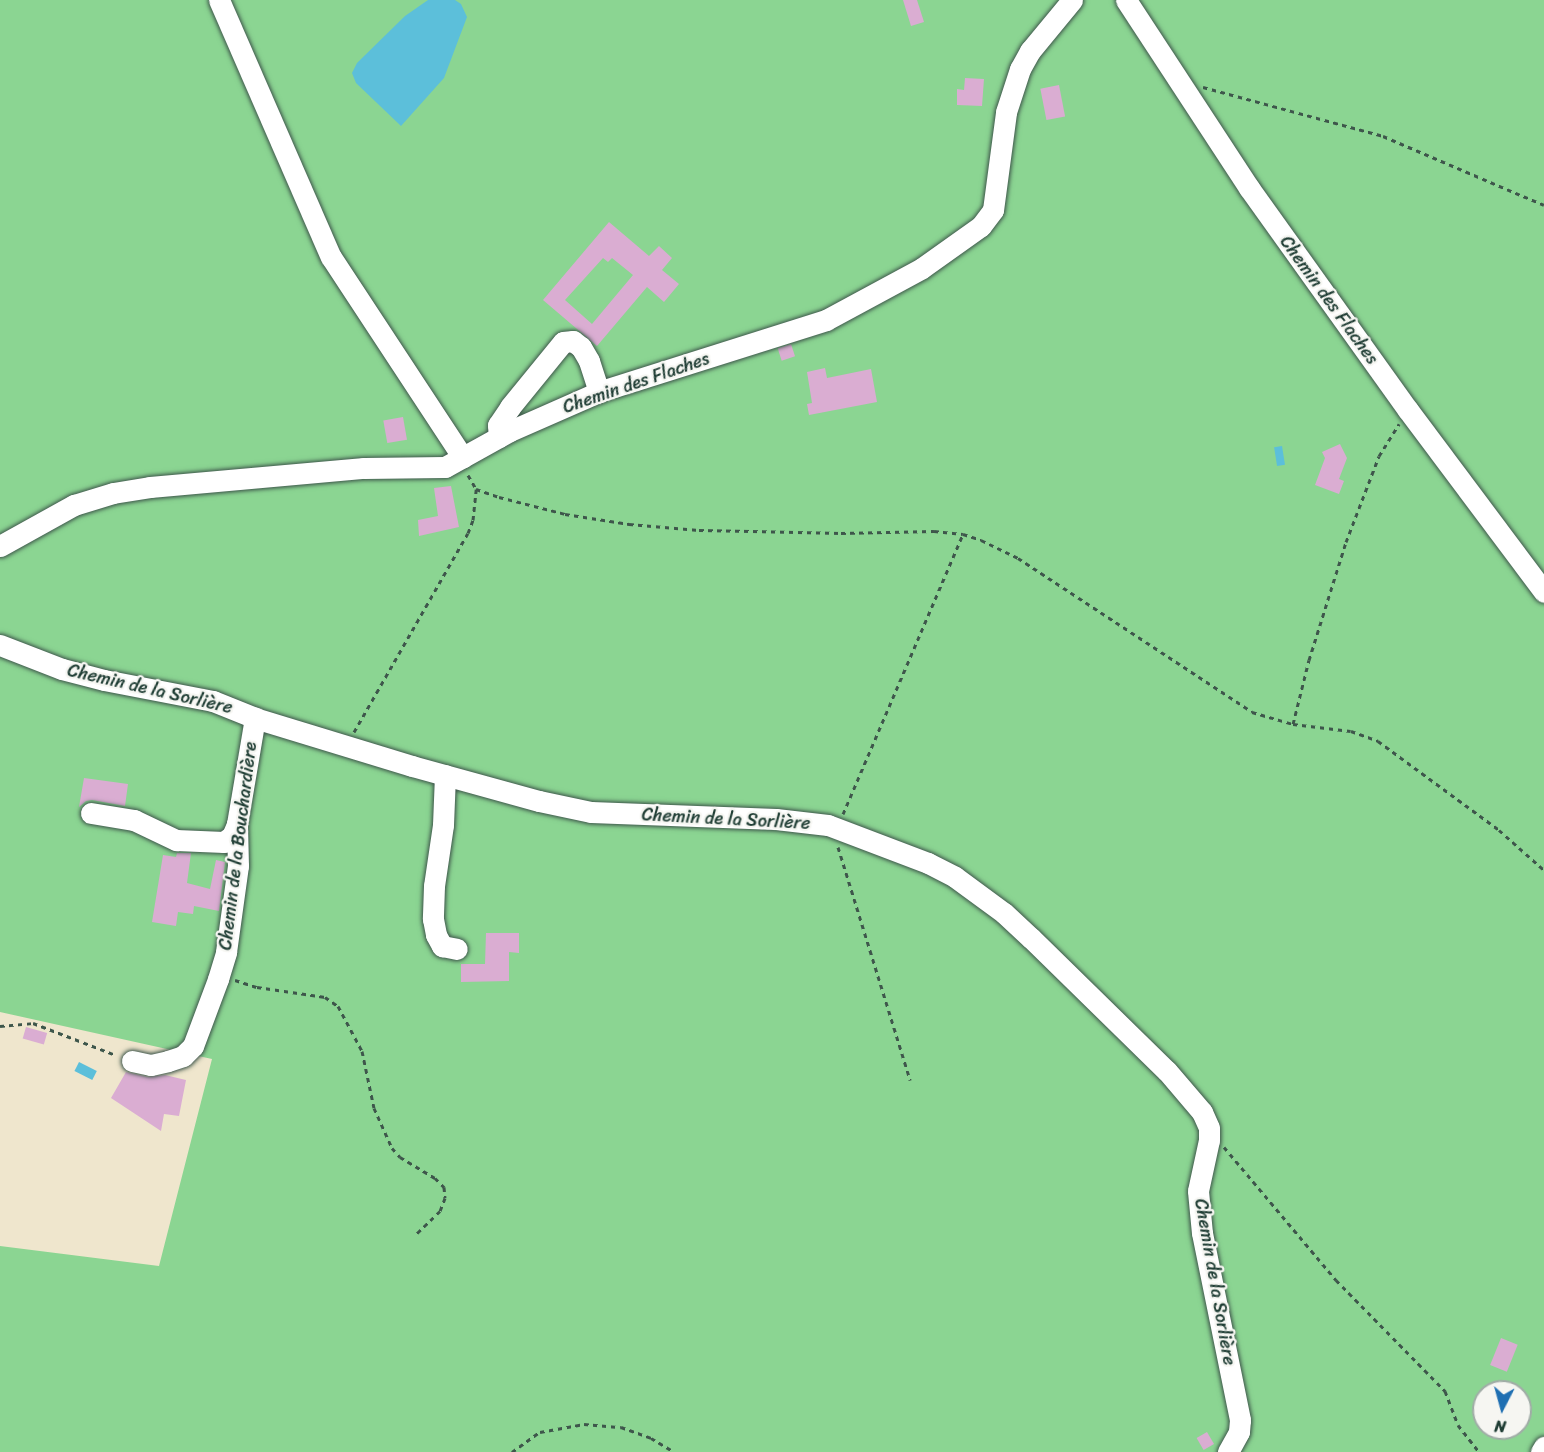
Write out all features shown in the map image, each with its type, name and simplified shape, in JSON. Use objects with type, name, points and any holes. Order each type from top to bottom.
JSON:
[{"type":"street","points":[[219,0],[331,257],[464,458]]},
{"type":"street","name":"Chemin des Flaches","points":[[0,546],[74,505],[113,493],[191,482],[364,468],[445,467],[499,437],[599,392],[826,320],[922,268],[981,226],[993,210],[1006,112],[1020,69],[1030,51],[1072,0]]},
{"type":"street","name":"Chemin des Flaches","points":[[1126,0],[1249,188],[1408,410],[1544,592]]},
{"type":"street","points":[[499,437],[498,425],[510,407],[563,342],[573,341],[581,347],[589,361],[599,392]]},
{"type":"street","name":"Chemin de la Sorlière","points":[[0,645],[63,669],[141,689],[213,701],[255,718],[539,801],[591,812],[776,819],[838,828],[955,877],[1004,913],[1167,1071],[1202,1112],[1209,1128],[1209,1140],[1199,1176],[1198,1206],[1240,1420],[1239,1432],[1228,1452]]},
{"type":"street","name":"Chemin de la Bouchardière","points":[[132,1061],[152,1065],[183,1056],[193,1046],[220,974],[226,952],[238,866],[237,824],[255,718]]},
{"type":"street","points":[[445,775],[443,825],[434,886],[433,919],[436,935],[442,946],[457,949]]},
{"type":"street","points":[[91,813],[134,820],[176,840],[224,842],[232,836],[237,824]]},
{"type":"street","points":[[1541,1452],[1544,1447]]},
{"type":"path","points":[[1185,90],[1192,86],[1200,86],[1383,136],[1544,205]]},
{"type":"path","points":[[1293,724],[1309,660],[1346,542],[1379,456],[1408,410]]},
{"type":"path","points":[[464,458],[469,481],[476,489],[565,514],[629,524],[699,530],[889,534],[934,531],[963,534],[1018,558],[1252,712],[1293,724],[1351,731],[1378,741],[1499,830],[1544,870]]},
{"type":"path","points":[[350,746],[354,730],[468,533],[473,520],[476,489]]},
{"type":"path","points":[[910,1080],[842,861],[838,845],[838,828],[963,534]]},
{"type":"path","points":[[220,974],[256,987],[325,996],[338,1006],[362,1051],[374,1108],[392,1148],[400,1157],[435,1178],[444,1187],[445,1198],[440,1211],[417,1233]]},
{"type":"path","points":[[0,1026],[33,1023],[132,1061]]},
{"type":"path","points":[[1209,1140],[1224,1147],[1336,1280],[1445,1391],[1458,1425],[1479,1452]]},
{"type":"path","points":[[512,1452],[540,1432],[584,1424],[621,1426],[651,1438],[674,1452]]},
{"type":"green space","points":[[0,0],[1544,0],[1544,1452],[0,1452],[0,1246],[159,1266],[212,1059],[0,1012]]},
{"type":"water","points":[[428,0],[455,0],[461,4],[467,17],[444,78],[401,126],[356,83],[352,73],[357,63],[405,16]]},
{"type":"water","points":[[1282,446],[1285,465],[1277,466],[1274,447]]},
{"type":"water","points":[[79,1062],[97,1071],[92,1080],[74,1071]]},
{"type":"building","points":[[903,0],[917,0],[924,22],[911,26]]},
{"type":"building","points":[[965,78],[984,79],[982,106],[957,105],[957,89],[964,90]]},
{"type":"building","points":[[1059,85],[1065,116],[1046,120],[1040,89]]},
{"type":"building","points":[[609,222],[649,256],[659,246],[672,258],[662,270],[679,284],[664,302],[647,287],[597,346],[543,300]],"holes":[[[603,258],[608,262],[612,258],[633,275],[592,324],[565,300]]]},
{"type":"building","points":[[791,344],[795,356],[782,361],[778,348]]},
{"type":"building","points":[[825,368],[827,378],[871,369],[877,402],[809,415],[807,404],[812,403],[807,372]]},
{"type":"building","points":[[403,417],[407,440],[387,443],[383,420]]},
{"type":"building","points":[[1340,444],[1347,458],[1339,479],[1344,481],[1339,494],[1315,485],[1325,458],[1322,452]]},
{"type":"building","points":[[451,486],[459,527],[419,536],[418,520],[438,516],[434,488]]},
{"type":"building","points":[[84,778],[128,784],[125,806],[92,800],[86,801],[79,807]]},
{"type":"building","points":[[177,853],[191,853],[187,883],[210,889],[216,860],[225,862],[219,911],[194,906],[193,914],[178,912],[176,926],[152,922],[163,855],[176,857]]},
{"type":"building","points":[[486,933],[519,933],[519,953],[509,952],[509,981],[461,982],[461,964],[485,964]]},
{"type":"building","points":[[26,1027],[47,1033],[44,1045],[23,1039]]},
{"type":"building","points":[[126,1072],[148,1077],[165,1075],[186,1080],[179,1116],[164,1114],[161,1131],[111,1098]]},
{"type":"building","points":[[1501,1338],[1518,1345],[1507,1372],[1490,1365]]},
{"type":"building","points":[[1207,1432],[1214,1444],[1204,1450],[1197,1438]]}]
